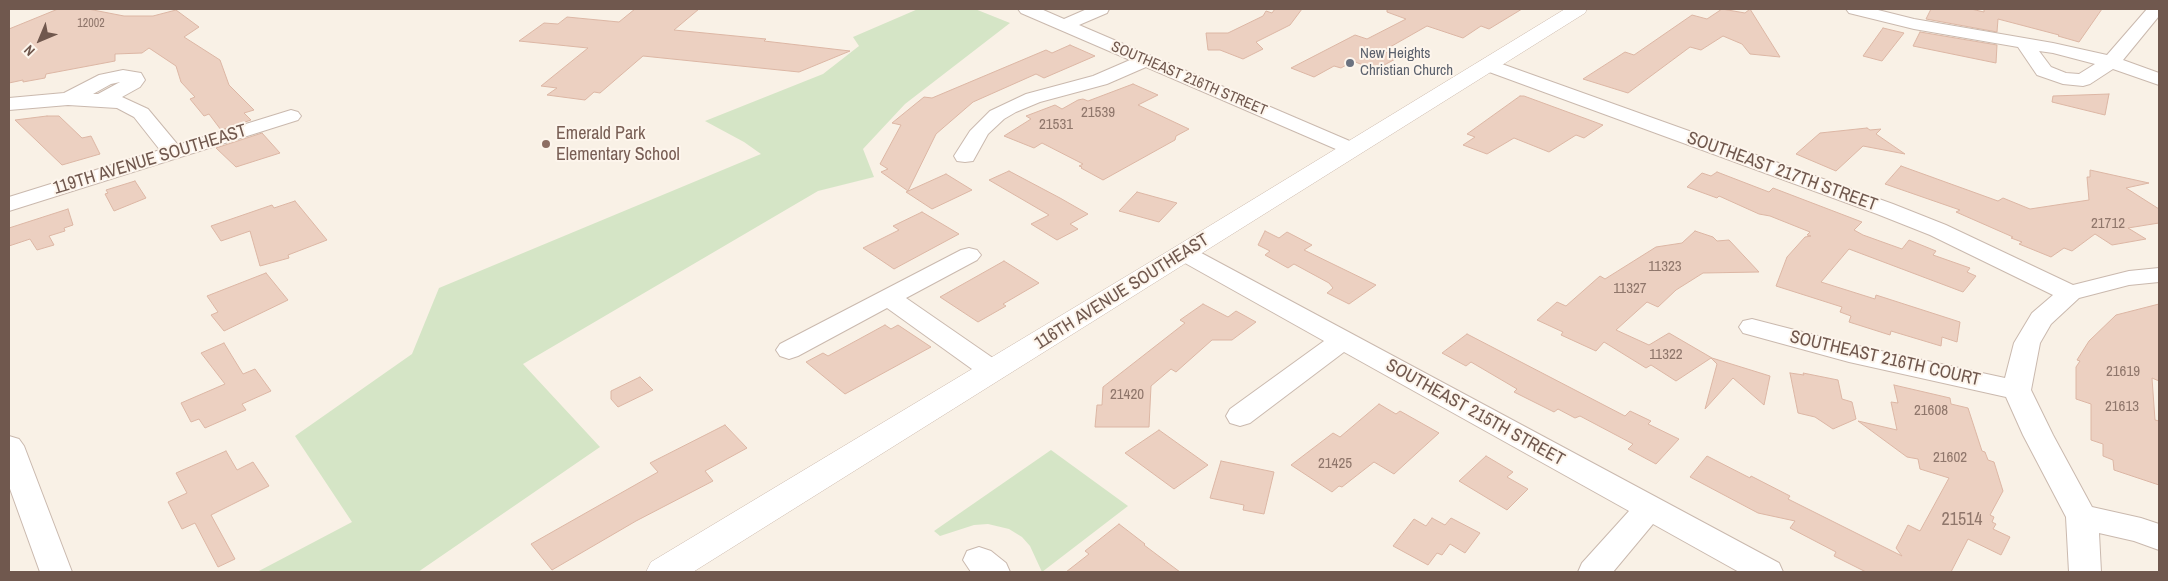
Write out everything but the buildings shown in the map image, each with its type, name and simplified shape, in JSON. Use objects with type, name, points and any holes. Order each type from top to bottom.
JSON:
[{"type":"main road","name":"116TH AVENUE SOUTHEAST","points":[[664,572],[1578,9]]},
{"type":"street","name":"SOUTHEAST 216TH STREET","points":[[1026,9],[1352,149]]},
{"type":"street","points":[[1065,25],[1101,9]]},
{"type":"street","points":[[1855,9],[1914,24],[2024,43],[2111,62],[2159,79]]},
{"type":"street","points":[[2024,43],[2044,71],[2063,78],[2083,80],[2111,62],[2155,10]]},
{"type":"street","points":[[965,156],[980,131],[997,115],[1009,108],[1033,98],[1100,80],[1146,60]]},
{"type":"street","name":"SOUTHEAST 217TH STREET","points":[[1488,65],[1938,230],[2070,293]]},
{"type":"street","points":[[68,99],[106,79],[123,76],[134,77],[133,83],[102,100]]},
{"type":"street","points":[[9,104],[68,99],[102,100],[122,103],[135,109],[145,117],[172,152]]},
{"type":"street","name":"119TH AVENUE SOUTHEAST","points":[[9,204],[290,116]]},
{"type":"street","name":"SOUTHEAST 215TH STREET","points":[[1184,253],[1767,572]]},
{"type":"street","points":[[789,350],[968,255]]},
{"type":"street","points":[[2084,572],[2082,517],[2038,435],[2017,390],[2021,364],[2040,319],[2070,293],[2129,278],[2159,275]]},
{"type":"street","points":[[888,297],[992,371]]},
{"type":"street","name":"SOUTHEAST 216TH COURT","points":[[1752,328],[1849,353],[2017,390]]},
{"type":"street","points":[[1240,416],[1342,341]]},
{"type":"street","points":[[9,446],[56,572]]},
{"type":"street","points":[[1594,572],[1649,508]]},
{"type":"street","points":[[2082,517],[2141,530],[2159,538]]},
{"type":"green space","points":[[918,9],[975,9],[1010,23],[905,104],[863,149],[874,177],[818,191],[523,364],[600,447],[418,572],[257,572],[352,522],[295,436],[412,354],[439,288],[761,154],[744,142],[705,121],[823,74],[859,46],[853,37]]},
{"type":"green space","points":[[1051,450],[1128,506],[1042,572],[1030,546],[1022,537],[1009,529],[988,524],[974,525],[940,536],[934,531]]},
{"type":"place","name":"New Heights Christian Church","points":[[1350,63]]},
{"type":"place","name":"Emerald Park Elementary School","points":[[546,144]]}]
